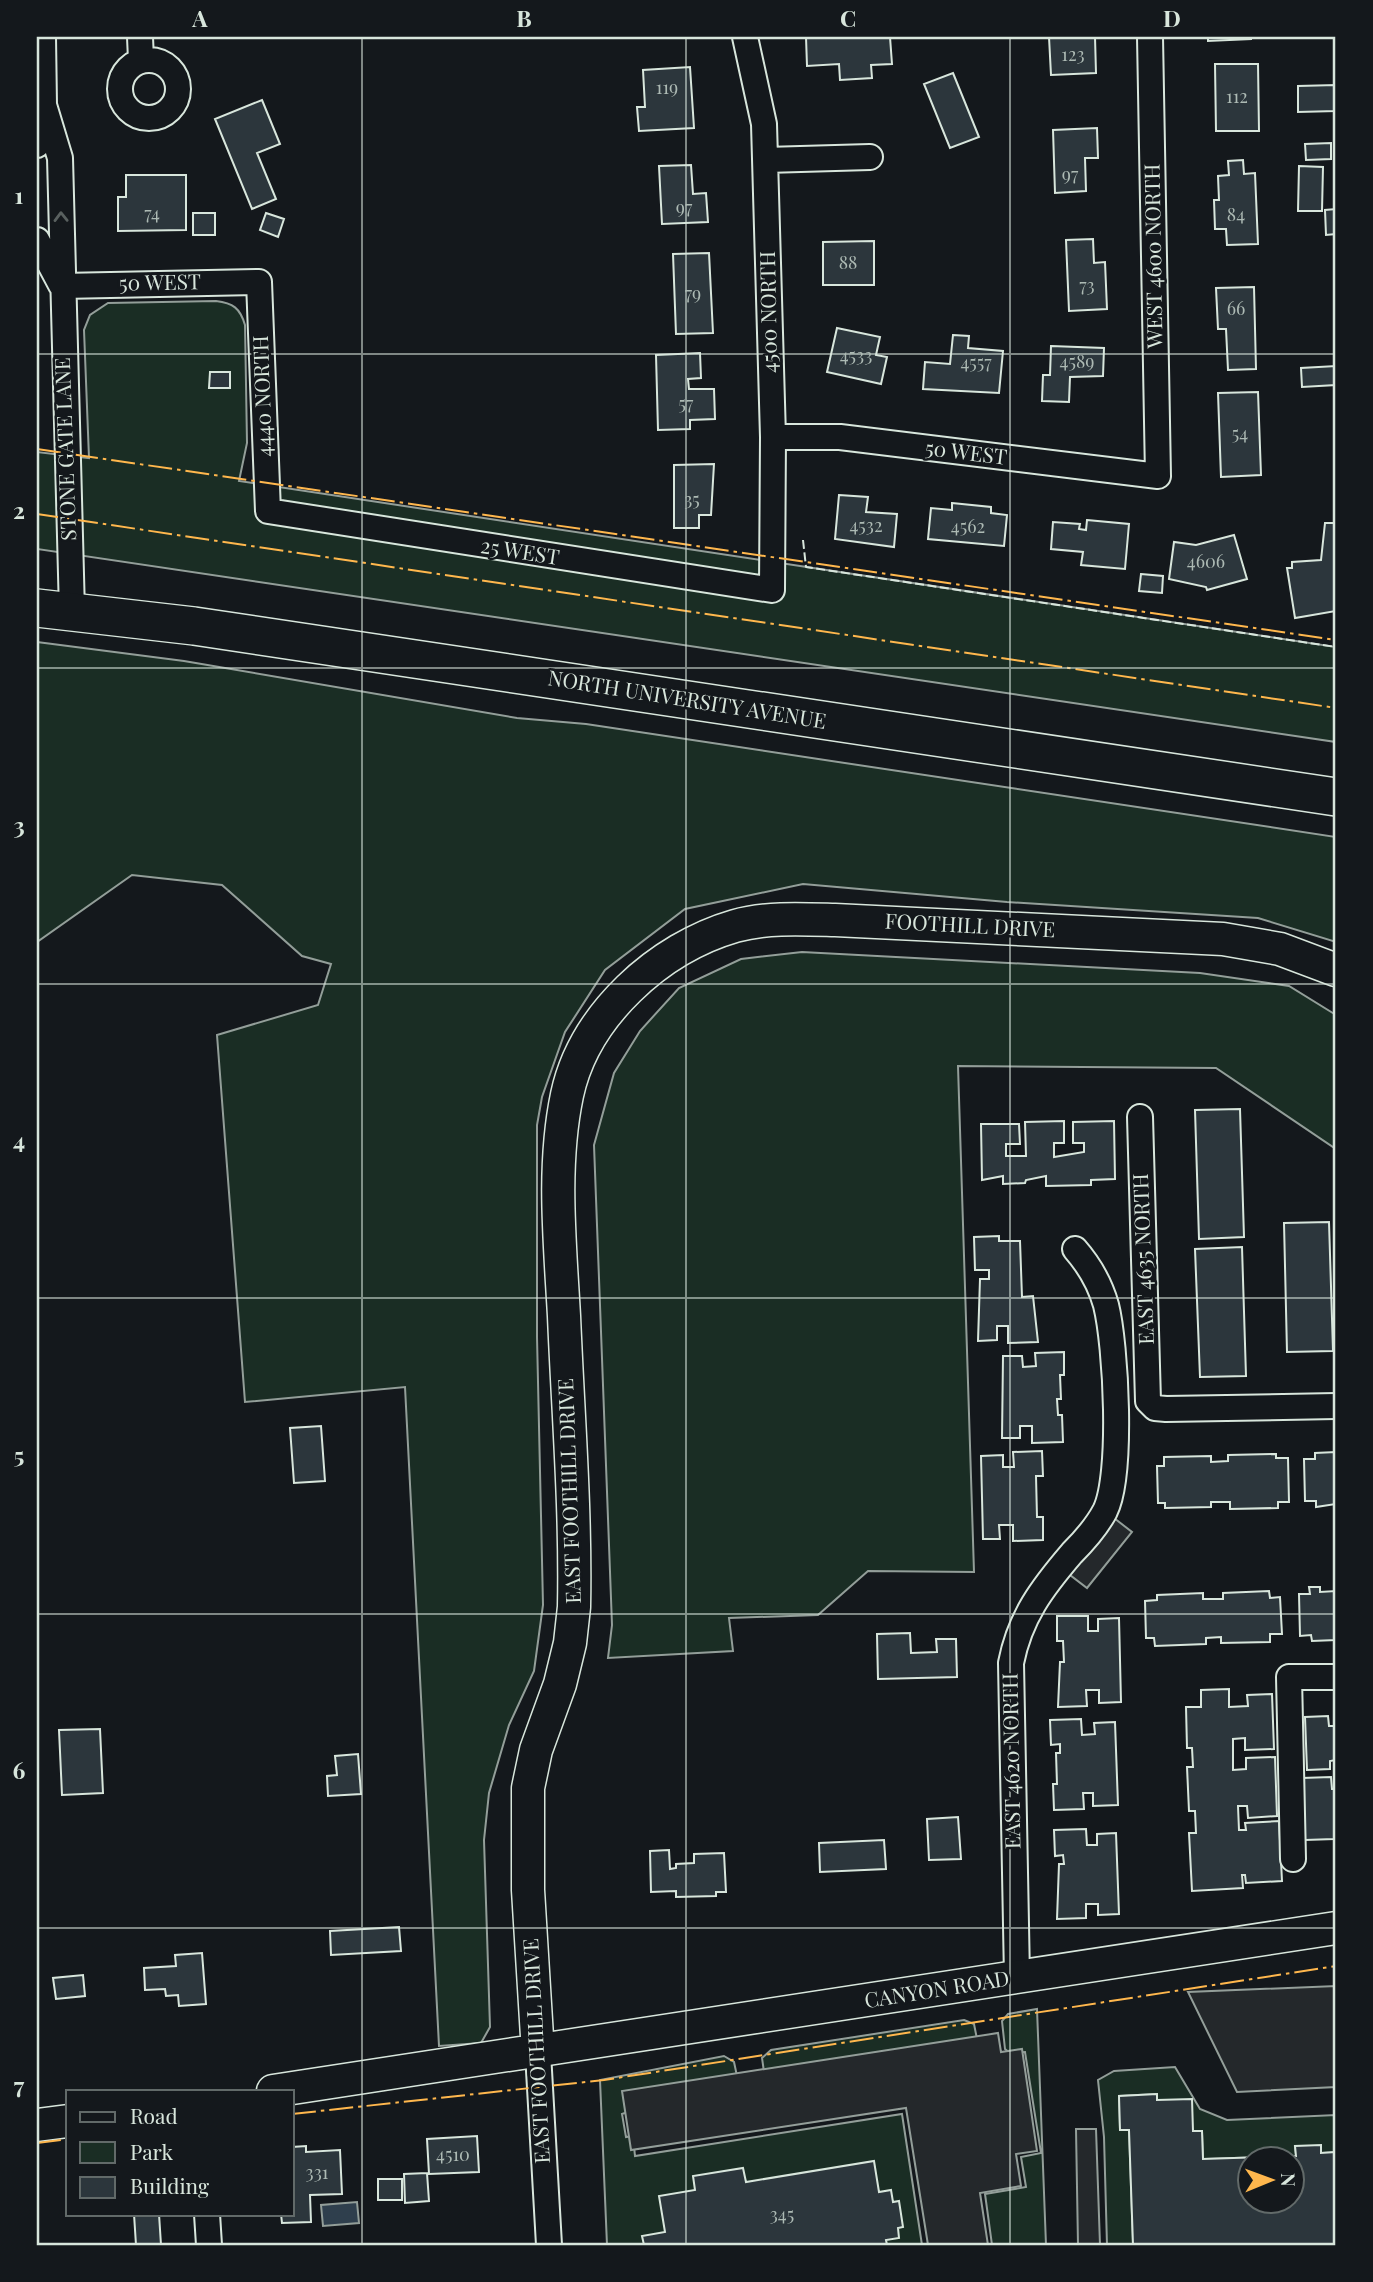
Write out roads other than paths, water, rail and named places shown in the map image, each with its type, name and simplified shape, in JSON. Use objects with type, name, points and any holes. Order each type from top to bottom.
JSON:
[{"type":"highway","name":"NORTH UNIVERSITY AVENUE","points":[[37,608],[194,626],[1336,797]]},
{"type":"main road","name":"FOOTHILL DRIVE","points":[[621,998],[651,970],[681,948],[705,937],[736,926],[798,919],[1212,938],[1280,949],[1336,970]]},
{"type":"main road","name":"EAST FOOTHILL DRIVE","points":[[538,2053],[528,1890],[528,1788],[536,1750],[570,1643],[574,1607],[558,1181],[562,1122],[568,1091],[583,1051],[603,1018],[621,998]]},
{"type":"main road","name":"CANYON ROAD","points":[[280,2090],[538,2053],[1336,1928]]},
{"type":"main road","points":[[37,2125],[66,2121]]},
{"type":"street","name":"STONE GATE LANE","points":[[37,145],[44,105],[43,37]]},
{"type":"street","name":"4500 NORTH","points":[[745,37],[764,124],[766,160],[773,437],[772,590]]},
{"type":"street","name":"WEST 4600 NORTH","points":[[1150,37],[1158,476]]},
{"type":"street","name":"STONE GATE LANE","points":[[44,105],[60,158],[72,612]]},
{"type":"street","points":[[766,160],[870,157]]},
{"type":"street","name":"STONE GATE LANE","points":[[37,240],[62,286]]},
{"type":"street","name":"50 WEST","points":[[62,286],[259,282]]},
{"type":"street","name":"4440 NORTH","points":[[259,282],[268,511]]},
{"type":"street","name":"50 WEST","points":[[773,437],[840,438],[1158,476]]},
{"type":"street","name":"25 WEST","points":[[268,511],[772,590]]},
{"type":"street","name":"EAST 4635 NORTH","points":[[1140,1117],[1148,1401],[1155,1408],[1166,1409],[1336,1406]]},
{"type":"street","name":"EAST 4620 NORTH","points":[[1017,1977],[1011,1663],[1021,1624],[1030,1605],[1105,1511],[1114,1477],[1111,1334],[1105,1303],[1093,1274],[1075,1249]]},
{"type":"street","points":[[1293,1859],[1289,1677],[1336,1677]]},
{"type":"street","name":"EAST FOOTHILL DRIVE","points":[[538,2053],[549,2245]]},
{"type":"street","points":[[207,2216],[209,2245]]},
{"type":"water","points":[[357,2202],[359,2223],[323,2226],[321,2205]]}]
